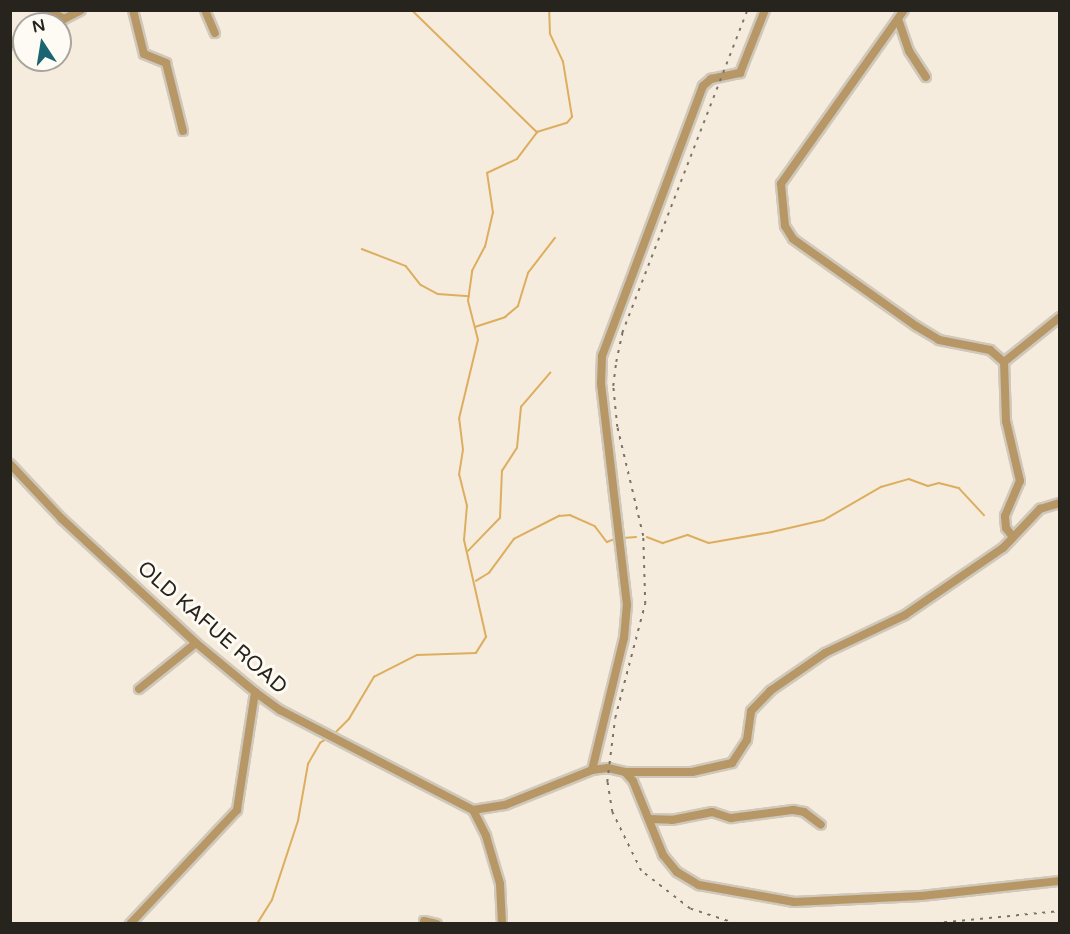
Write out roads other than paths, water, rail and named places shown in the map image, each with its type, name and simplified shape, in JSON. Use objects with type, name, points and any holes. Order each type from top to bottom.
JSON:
[{"type":"street","points":[[133,10],[144,54],[166,63],[183,131]]},
{"type":"street","points":[[205,10],[215,33]]},
{"type":"street","points":[[592,770],[624,638],[627,605],[601,384],[602,356],[703,86],[711,79],[740,73],[765,10]]},
{"type":"street","points":[[904,10],[781,184],[779,192],[785,226],[793,239],[916,326],[939,340],[990,350],[1004,362],[1006,421],[1020,481],[1005,516],[1006,528],[1013,537]]},
{"type":"street","points":[[898,19],[909,51],[926,77]]},
{"type":"street","points":[[1004,362],[1059,317]]},
{"type":"street","name":"OLD KAFUE ROAD","points":[[11,464],[62,519],[196,643],[280,711],[337,738],[473,810]]},
{"type":"street","points":[[502,924],[500,885],[486,836],[473,810],[533,795],[592,770],[608,768],[625,772],[684,772],[732,763],[747,740],[751,711],[770,690],[825,653],[905,615],[1013,537],[1040,509],[1059,503]]},
{"type":"street","points":[[139,689],[169,668],[196,643]]},
{"type":"street","points":[[130,924],[237,810],[255,692]]},
{"type":"street","points":[[625,772],[638,790],[663,855],[687,879],[780,901],[921,896],[1059,881]]},
{"type":"street","points":[[649,819],[672,820],[712,812],[731,818],[793,810],[804,812],[821,825]]},
{"type":"street","points":[[424,921],[437,924]]},
{"type":"waterway","points":[[412,10],[537,132]]},
{"type":"waterway","points":[[334,734],[349,719],[374,677],[417,655],[476,653],[486,637],[464,540],[467,506],[459,475],[463,450],[459,419],[478,340],[468,301],[472,271],[485,247],[493,213],[487,173],[517,159],[537,132],[567,123],[572,117],[563,62],[550,34],[549,10]]},
{"type":"waterway","points":[[475,327],[505,317],[518,306],[528,273],[555,238]]},
{"type":"waterway","points":[[362,249],[406,266],[421,285],[438,294],[469,296]]},
{"type":"waterway","points":[[468,551],[500,518],[502,471],[517,448],[521,407],[550,373]]},
{"type":"waterway","points":[[647,537],[663,543],[688,535],[709,543],[772,532],[824,520],[881,487],[909,479],[928,486],[939,483],[959,488],[984,515]]},
{"type":"waterway","points":[[476,581],[489,573],[514,539],[559,516],[570,515],[595,526],[607,542],[615,539]]},
{"type":"waterway","points":[[623,538],[636,537]]},
{"type":"waterway","points":[[257,924],[272,900],[298,821],[308,764],[320,743],[328,738]]},
{"type":"railway","points":[[736,924],[690,909],[641,871],[612,812],[607,782],[615,718],[645,604],[643,536],[617,427],[613,386],[616,362],[622,333],[747,10]]},
{"type":"railway","points":[[926,924],[1060,911]]}]
